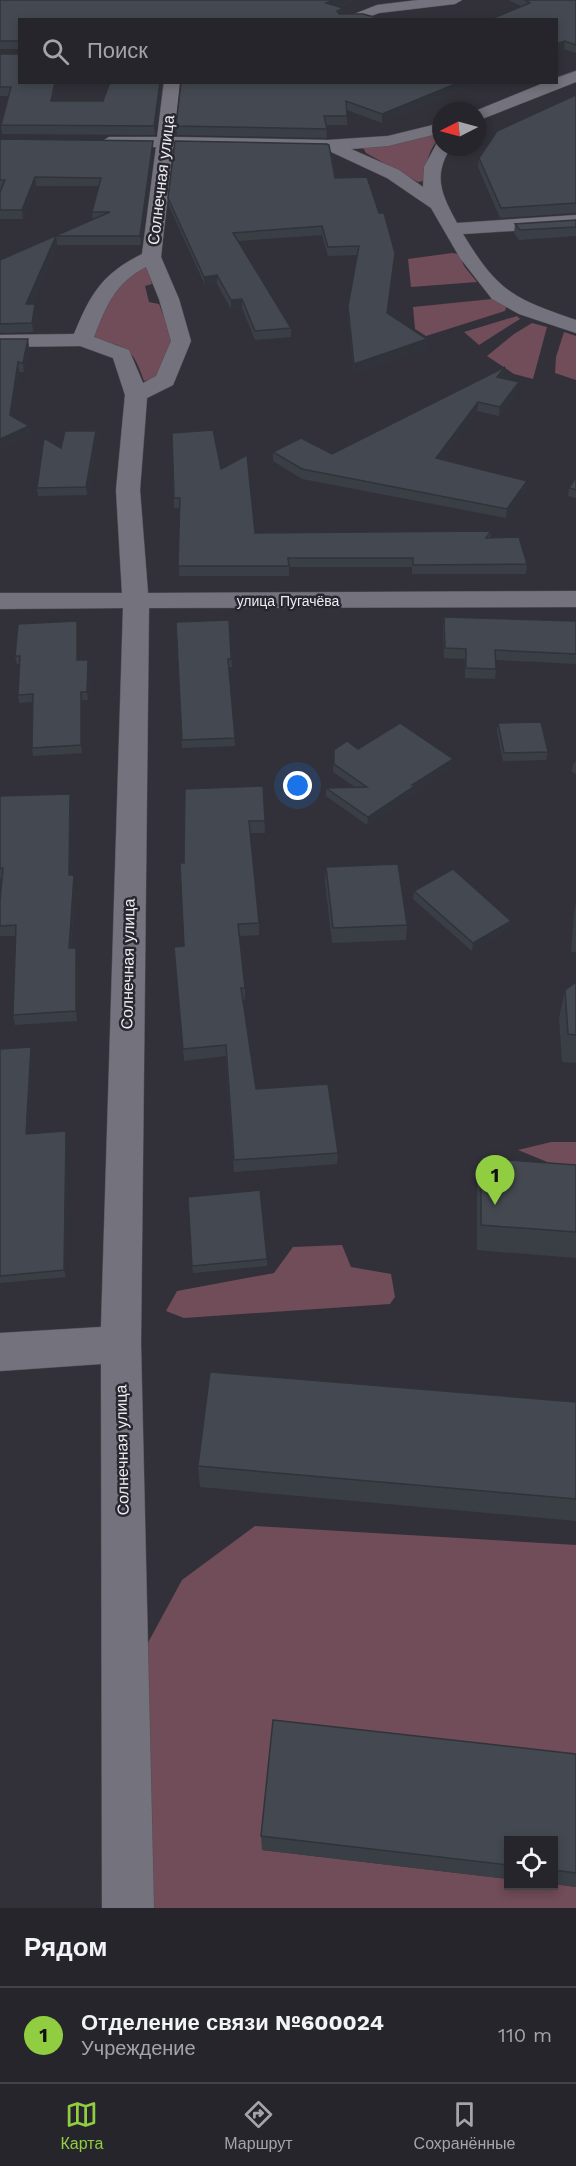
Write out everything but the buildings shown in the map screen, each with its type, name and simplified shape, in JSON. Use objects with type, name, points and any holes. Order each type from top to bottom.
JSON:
[{"type":"street","points":[[352,18],[377,9],[455,0]]},
{"type":"street","points":[[351,2],[406,18]]},
{"type":"street","points":[[558,76],[573,69]]},
{"type":"street","name":"Солнечная улица","points":[[128,1908],[121,1344],[136,602],[128,490],[136,395],[122,354],[82,340],[103,290],[124,270],[151,257],[172,84]]},
{"type":"street","points":[[486,112],[542,84]]},
{"type":"street","points":[[95,142],[328,145],[388,141],[432,130]]},
{"type":"street","points":[[328,145],[393,174],[437,204]]},
{"type":"street","points":[[436,156],[431,180],[437,204],[477,270],[500,295],[542,315],[576,327]]},
{"type":"street","points":[[453,229],[576,221]]},
{"type":"street","points":[[136,395],[165,380],[181,341],[169,299],[151,257]]},
{"type":"street","points":[[542,315],[576,308]]},
{"type":"street","points":[[542,315],[576,315]]},
{"type":"street","points":[[0,341],[82,340]]},
{"type":"street","name":"улица Пугачёва","points":[[0,601],[576,600]]},
{"type":"street","points":[[0,1352],[121,1344]]},
{"type":"shaded area","points":[[432,134],[432,148],[425,169],[424,181],[418,182],[366,153],[362,146]]},
{"type":"shaded area","points":[[459,254],[464,266],[477,282],[411,287],[408,259]]},
{"type":"shaded area","points":[[147,265],[152,284],[145,286],[149,302],[159,304],[173,340],[159,377],[144,381],[136,361],[127,350],[93,338],[110,292],[122,277]]},
{"type":"shaded area","points":[[492,299],[507,305],[505,311],[426,336],[415,329],[413,307]]},
{"type":"shaded area","points":[[517,316],[520,319],[479,345],[464,332]]},
{"type":"shaded area","points":[[532,323],[547,327],[533,379],[514,374],[487,356]]},
{"type":"shaded area","points":[[564,332],[576,336],[576,380],[555,373],[556,357]]},
{"type":"shaded area","points":[[551,1142],[576,1142],[576,1167],[562,1168],[518,1150]]},
{"type":"shaded area","points":[[342,1245],[351,1267],[391,1274],[395,1297],[390,1304],[184,1318],[166,1311],[177,1291],[274,1273],[293,1247]]},
{"type":"shaded area","points":[[255,1526],[576,1545],[576,1771],[262,1850],[504,1879],[504,1890],[558,1890],[558,1885],[576,1887],[576,1908],[140,1908],[138,1661],[182,1580]]},
{"type":"place","name":"Отделение связи №600024","points":[[495,1205]]}]
